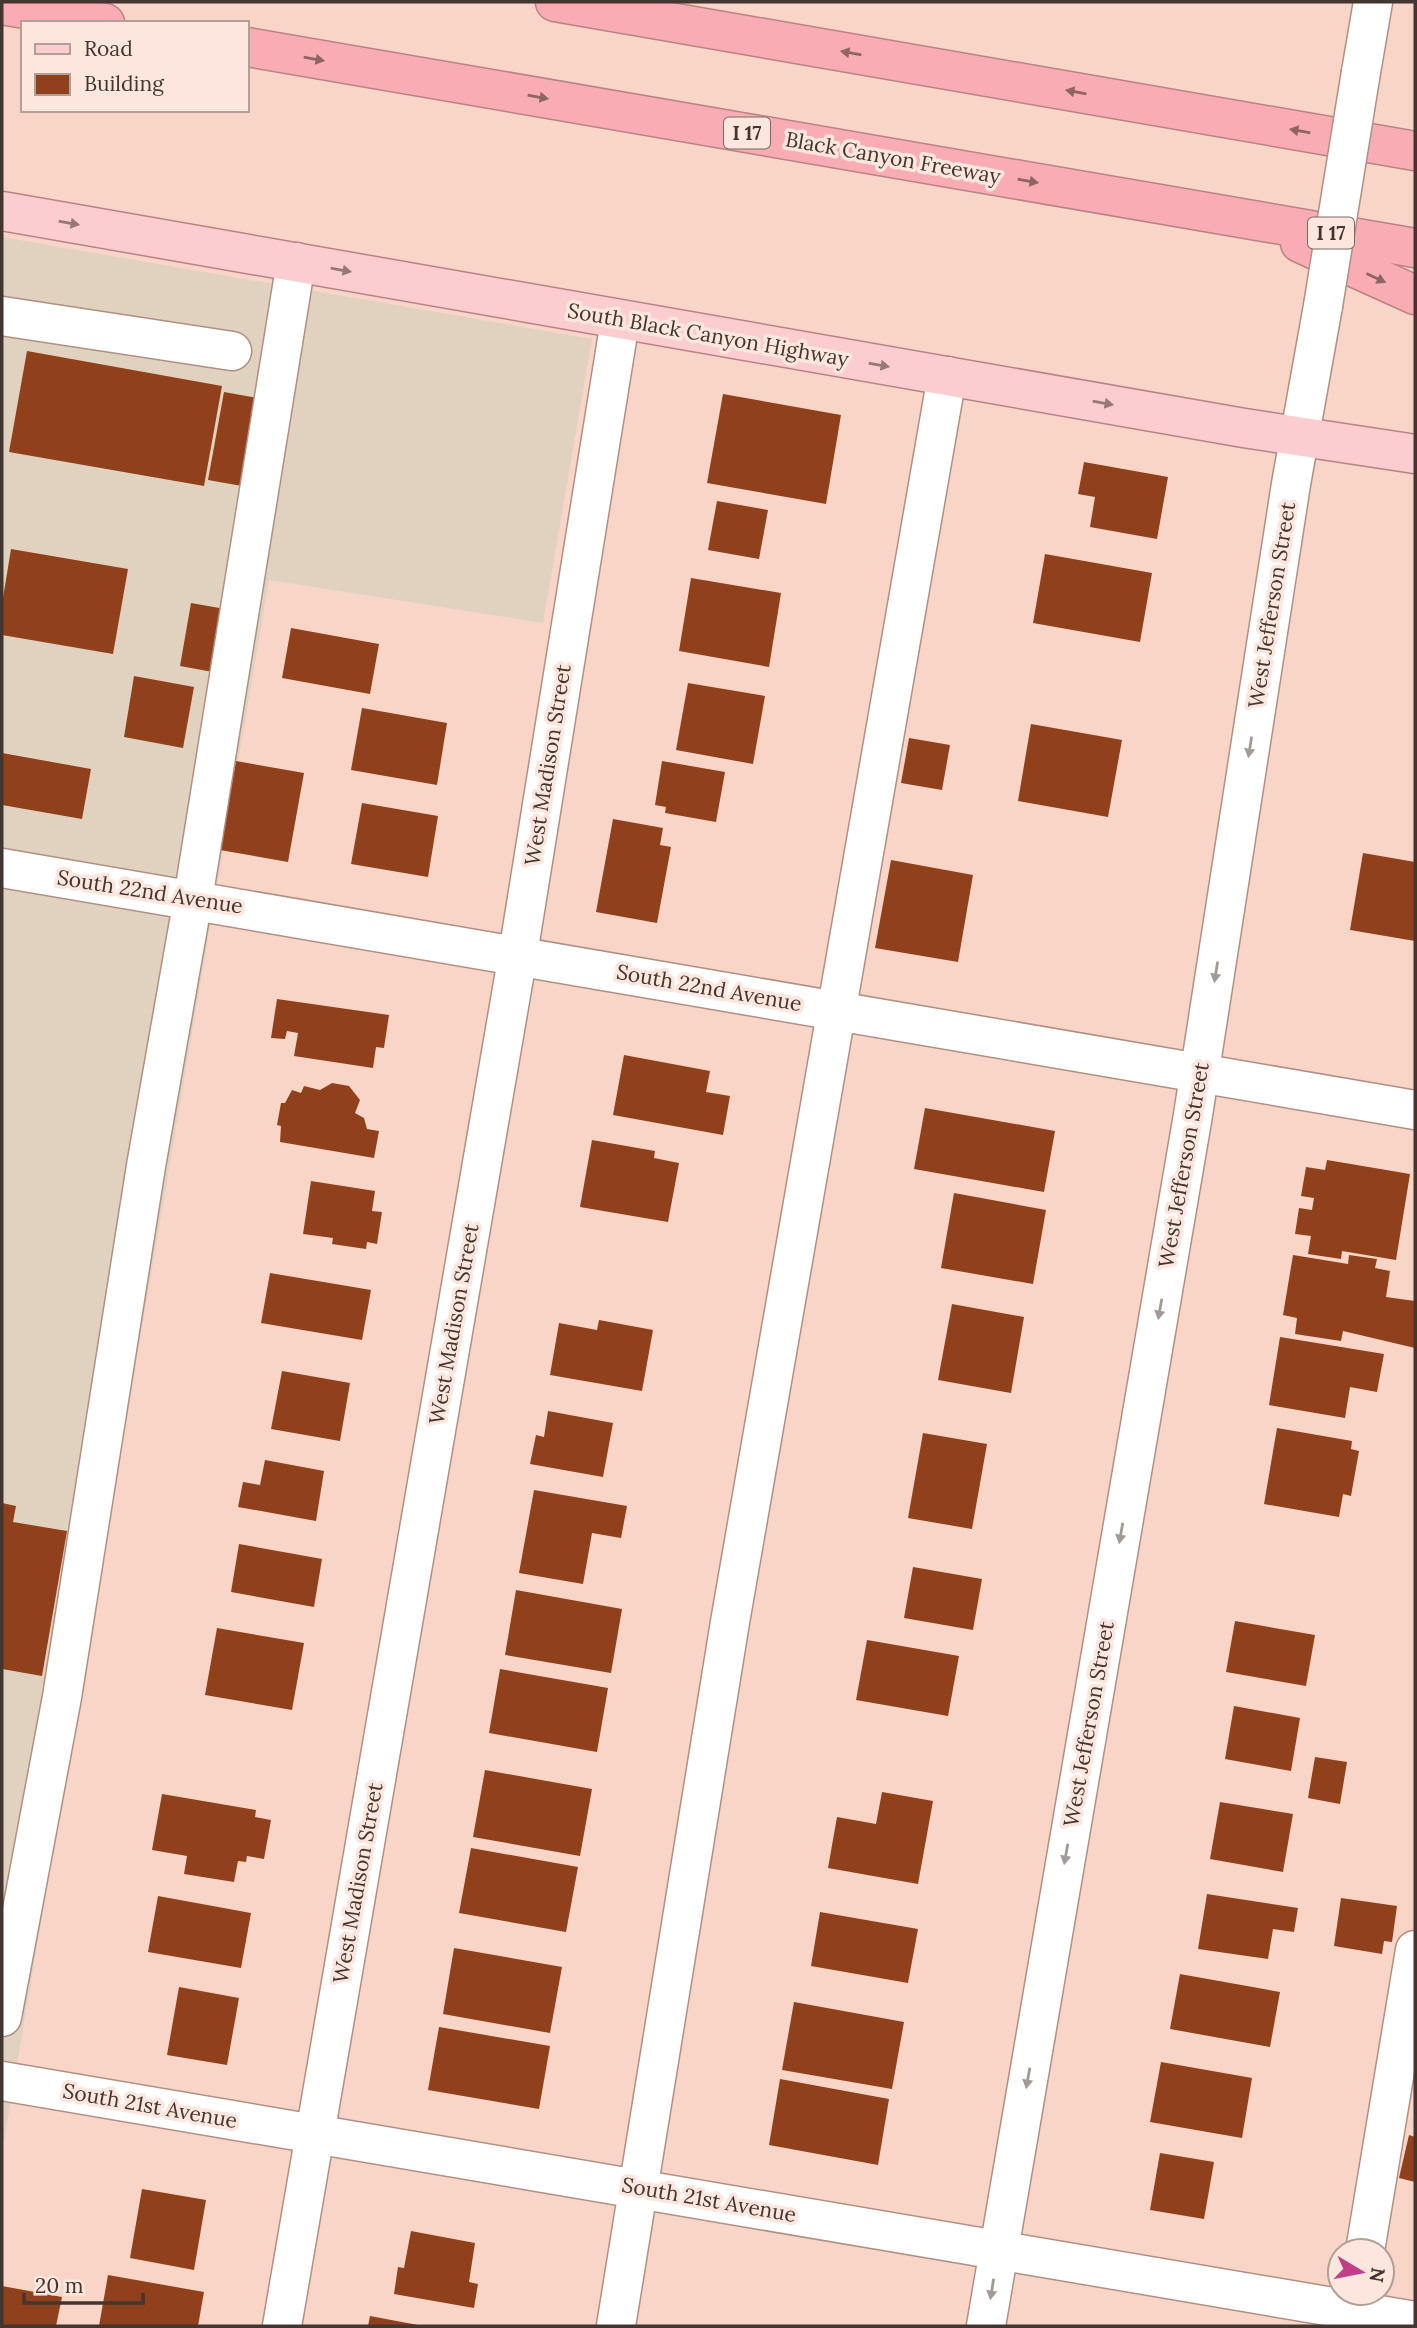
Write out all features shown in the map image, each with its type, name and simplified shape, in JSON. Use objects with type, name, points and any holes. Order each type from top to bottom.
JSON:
[{"type":"highway","points":[[555,2],[1415,150]]},
{"type":"highway","points":[[2,5],[94,21]]},
{"type":"highway","name":"Black Canyon Freeway","points":[[248,47],[1415,248]]},
{"type":"highway","points":[[1248,219],[1415,295]]},
{"type":"main road","name":"South Black Canyon Highway","points":[[2,211],[620,320],[1415,454]]},
{"type":"street","name":"West Jefferson Street","points":[[986,2326],[1199,1072],[1371,11]]},
{"type":"street","points":[[2,2017],[62,1697],[146,1166],[193,899],[296,262]]},
{"type":"street","points":[[2,316],[232,351]]},
{"type":"street","name":"West Madison Street","points":[[282,2326],[518,954],[620,320]]},
{"type":"street","points":[[616,2326],[730,1622],[947,376]]},
{"type":"street","name":"South 22nd Avenue","points":[[2,868],[518,954],[1415,1110]]},
{"type":"street","points":[[1367,2237],[1415,1950]]},
{"type":"street","name":"South 21st Avenue","points":[[2,2081],[1415,2321]]},
{"type":"shaded area","points":[[2,237],[592,339],[543,623],[269,580],[2,2153]]},
{"type":"building","points":[[27,351],[222,386],[204,486],[9,452]]},
{"type":"building","points":[[224,392],[257,398],[242,486],[208,480]]},
{"type":"building","points":[[723,394],[841,415],[826,504],[707,483]]},
{"type":"building","points":[[1084,462],[1168,477],[1157,539],[1090,527],[1095,497],[1078,494]]},
{"type":"building","points":[[717,501],[768,510],[759,559],[708,550]]},
{"type":"building","points":[[11,549],[128,569],[113,654],[2,635],[2,604]]},
{"type":"building","points":[[1045,554],[1152,573],[1140,642],[1033,623]]},
{"type":"building","points":[[691,578],[781,593],[769,667],[679,651]]},
{"type":"building","points":[[191,603],[225,609],[213,672],[180,666]]},
{"type":"building","points":[[291,628],[379,644],[370,694],[282,678]]},
{"type":"building","points":[[134,676],[194,687],[183,748],[124,737]]},
{"type":"building","points":[[688,683],[765,696],[753,764],[676,750]]},
{"type":"building","points":[[362,708],[447,723],[437,785],[351,770]]},
{"type":"building","points":[[1031,724],[1122,740],[1108,817],[1018,801]]},
{"type":"building","points":[[909,738],[950,745],[942,790],[901,783]]},
{"type":"building","points":[[2,753],[91,769],[82,819],[2,805]]},
{"type":"building","points":[[236,761],[304,773],[288,862],[220,850]]},
{"type":"building","points":[[662,761],[725,772],[716,822],[665,813],[666,807],[655,805]]},
{"type":"building","points":[[362,803],[438,816],[428,877],[351,864]]},
{"type":"building","points":[[613,819],[663,828],[660,845],[671,847],[657,923],[596,912]]},
{"type":"building","points":[[1363,853],[1415,862],[1415,941],[1350,930]]},
{"type":"building","points":[[891,860],[973,875],[958,962],[875,948]]},
{"type":"building","points":[[277,999],[389,1015],[384,1048],[376,1047],[373,1068],[294,1056],[298,1033],[287,1031],[285,1039],[271,1038]]},
{"type":"building","points":[[624,1055],[710,1071],[706,1092],[730,1096],[723,1135],[613,1115]]},
{"type":"building","points":[[332,1083],[349,1086],[360,1100],[355,1113],[364,1118],[367,1129],[379,1131],[374,1158],[280,1142],[281,1126],[277,1125],[281,1103],[285,1103],[292,1090],[301,1093],[304,1086],[320,1090]]},
{"type":"building","points":[[925,1108],[1055,1131],[1044,1192],[914,1169]]},
{"type":"building","points":[[592,1140],[655,1151],[654,1158],[679,1163],[668,1222],[580,1207]]},
{"type":"building","points":[[1327,1160],[1410,1174],[1396,1260],[1342,1251],[1341,1259],[1308,1254],[1311,1236],[1295,1234],[1299,1208],[1312,1210],[1314,1198],[1301,1196],[1306,1167],[1325,1170]]},
{"type":"building","points":[[311,1181],[375,1191],[372,1211],[382,1212],[377,1244],[367,1242],[366,1249],[332,1244],[333,1238],[303,1234]]},
{"type":"building","points":[[954,1193],[1046,1210],[1033,1284],[941,1268]]},
{"type":"building","points":[[1293,1255],[1348,1264],[1349,1255],[1377,1259],[1375,1268],[1390,1271],[1386,1297],[1415,1301],[1415,1348],[1343,1331],[1341,1341],[1295,1334],[1297,1318],[1283,1315]]},
{"type":"building","points":[[270,1273],[371,1290],[362,1340],[261,1323]]},
{"type":"building","points":[[952,1304],[1024,1317],[1011,1393],[938,1380]]},
{"type":"building","points":[[599,1320],[653,1330],[642,1391],[550,1375],[559,1323],[597,1330]]},
{"type":"building","points":[[1280,1337],[1384,1354],[1377,1392],[1350,1387],[1345,1418],[1269,1405]]},
{"type":"building","points":[[282,1371],[350,1383],[340,1441],[271,1429]]},
{"type":"building","points":[[548,1411],[613,1423],[603,1477],[530,1464],[536,1435],[544,1437]]},
{"type":"building","points":[[1277,1428],[1352,1441],[1351,1449],[1359,1451],[1351,1496],[1343,1494],[1339,1517],[1264,1504]]},
{"type":"building","points":[[923,1433],[987,1444],[972,1529],[908,1518]]},
{"type":"building","points":[[265,1460],[324,1471],[316,1521],[238,1507],[243,1482],[260,1485]]},
{"type":"building","points":[[534,1490],[627,1506],[621,1538],[592,1533],[583,1584],[519,1573]]},
{"type":"building","points":[[2,1503],[16,1506],[13,1522],[67,1531],[42,1676],[2,1669]]},
{"type":"building","points":[[239,1544],[322,1559],[314,1607],[231,1592]]},
{"type":"building","points":[[913,1567],[982,1579],[973,1630],[904,1618]]},
{"type":"building","points":[[516,1590],[622,1609],[611,1673],[505,1655]]},
{"type":"building","points":[[1235,1621],[1315,1635],[1306,1686],[1226,1672]]},
{"type":"building","points":[[217,1628],[304,1643],[292,1710],[205,1695]]},
{"type":"building","points":[[867,1640],[959,1656],[948,1716],[856,1700]]},
{"type":"building","points":[[500,1669],[608,1688],[597,1752],[489,1733]]},
{"type":"building","points":[[1234,1706],[1300,1718],[1291,1771],[1225,1759]]},
{"type":"building","points":[[1315,1757],[1347,1762],[1340,1804],[1308,1798]]},
{"type":"building","points":[[485,1770],[592,1789],[580,1856],[473,1837]]},
{"type":"building","points":[[882,1792],[933,1801],[918,1884],[828,1868],[837,1817],[876,1824]]},
{"type":"building","points":[[162,1794],[256,1810],[255,1817],[271,1820],[264,1859],[247,1856],[246,1862],[238,1861],[234,1882],[184,1874],[187,1856],[152,1850]]},
{"type":"building","points":[[1220,1802],[1293,1814],[1283,1872],[1210,1859]]},
{"type":"building","points":[[471,1848],[578,1867],[566,1932],[459,1913]]},
{"type":"building","points":[[1207,1894],[1298,1908],[1294,1932],[1273,1929],[1268,1959],[1198,1949]]},
{"type":"building","points":[[158,1896],[251,1913],[241,1968],[148,1952]]},
{"type":"building","points":[[1341,1898],[1397,1906],[1392,1942],[1384,1941],[1382,1954],[1334,1946]]},
{"type":"building","points":[[820,1912],[918,1929],[908,1983],[811,1966]]},
{"type":"building","points":[[454,1948],[562,1967],[550,2033],[443,2014]]},
{"type":"building","points":[[1180,1974],[1280,1992],[1270,2047],[1170,2029]]},
{"type":"building","points":[[179,1987],[239,1998],[227,2065],[167,2055]]},
{"type":"building","points":[[794,2002],[904,2022],[892,2089],[782,2070]]},
{"type":"building","points":[[439,2027],[550,2046],[539,2109],[428,2090]]},
{"type":"building","points":[[1161,2062],[1252,2078],[1242,2138],[1150,2122]]},
{"type":"building","points":[[780,2079],[889,2099],[878,2165],[769,2145]]},
{"type":"building","points":[[1409,2135],[1415,2137],[1415,2182],[1399,2178]]},
{"type":"building","points":[[1160,2153],[1214,2162],[1204,2219],[1150,2210]]},
{"type":"building","points":[[142,2189],[206,2200],[194,2270],[130,2258]]},
{"type":"building","points":[[411,2231],[475,2243],[469,2282],[478,2284],[474,2308],[394,2294],[398,2267],[404,2268]]},
{"type":"building","points":[[108,2275],[204,2292],[198,2326],[99,2326]]},
{"type":"building","points":[[2,2286],[62,2297],[56,2326],[2,2326]]},
{"type":"building","points":[[370,2316],[418,2325],[418,2326],[368,2326]]}]
